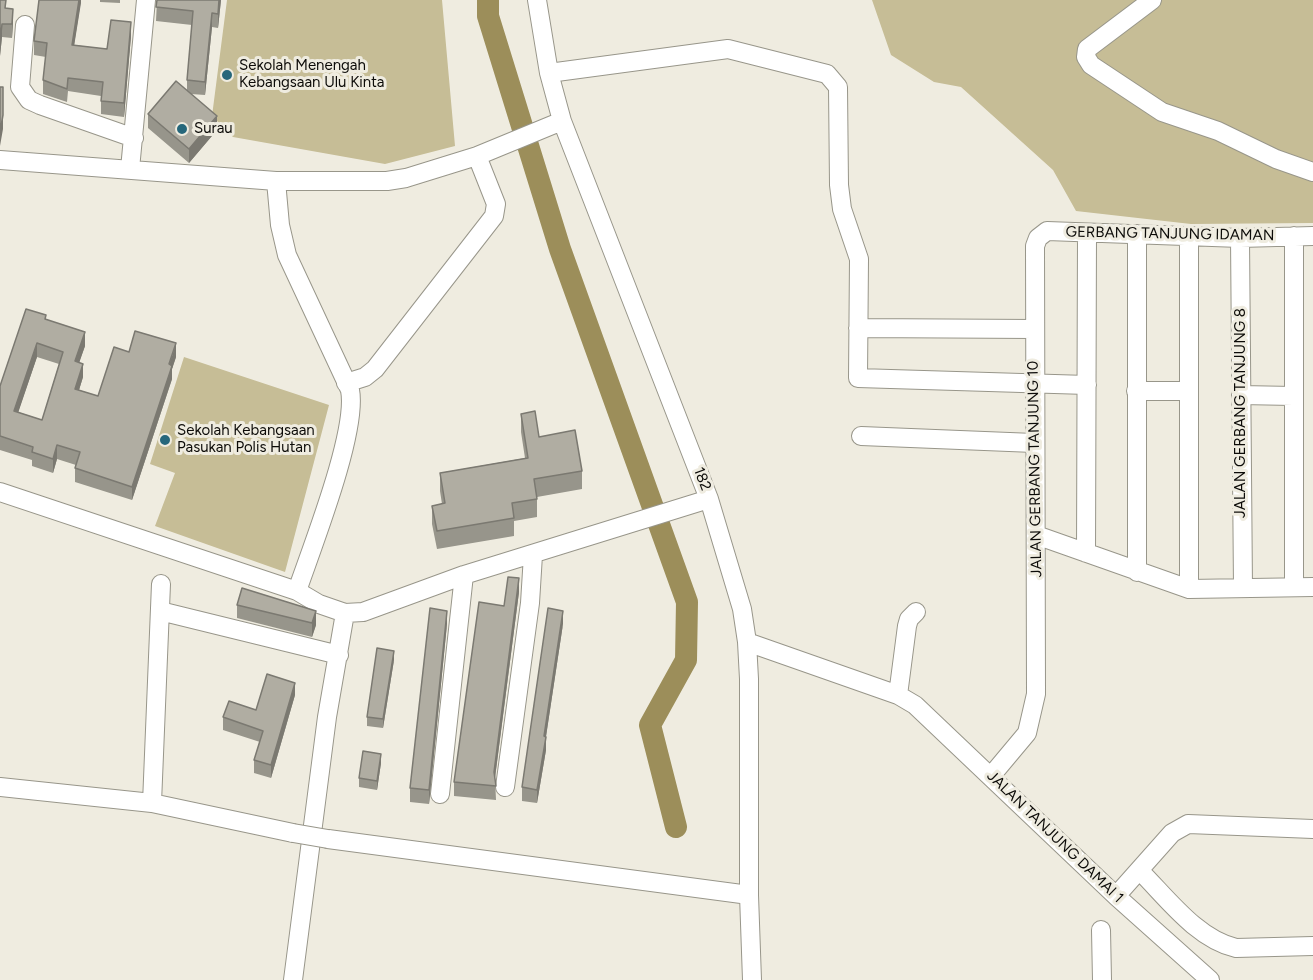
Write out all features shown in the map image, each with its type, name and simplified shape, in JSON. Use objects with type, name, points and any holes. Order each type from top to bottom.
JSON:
[{"type":"street","points":[[130,170],[146,0]]},
{"type":"street","name":"182","points":[[537,0],[549,73],[562,121],[721,531],[747,642],[748,895],[752,980]]},
{"type":"street","points":[[1152,0],[1087,49],[1086,57],[1091,65],[1162,112],[1218,131],[1276,159],[1313,172]]},
{"type":"street","points":[[25,25],[20,87],[23,94],[40,105],[134,138]]},
{"type":"street","points":[[549,73],[728,49],[827,74],[835,80],[838,87],[840,193],[842,209],[858,259],[857,376],[863,380],[1087,385]]},
{"type":"street","points":[[0,160],[276,181],[387,181],[406,178],[477,156],[562,121]]},
{"type":"street","points":[[346,383],[364,377],[375,369],[494,216],[496,204],[477,156]]},
{"type":"street","points":[[276,181],[280,225],[287,255],[346,383],[352,403],[351,416],[297,591]]},
{"type":"street","name":"GERBANG TANJUNG IDAMAN","points":[[1035,246],[1038,238],[1047,231],[1240,238],[1313,236]]},
{"type":"street","points":[[1086,553],[1087,233]]},
{"type":"street","points":[[1137,234],[1137,572]]},
{"type":"street","points":[[1189,236],[1189,589]]},
{"type":"street","points":[[1294,236],[1294,587]]},
{"type":"street","name":"JALAN GERBANG TANJUNG 8","points":[[1240,238],[1242,588]]},
{"type":"street","name":"JALAN GERBANG TANJUNG 10","points":[[992,776],[1019,745],[1031,722],[1035,694],[1037,608],[1034,443],[1035,246]]},
{"type":"street","points":[[858,328],[1035,329]]},
{"type":"street","points":[[1136,391],[1188,391]]},
{"type":"street","points":[[1241,395],[1293,396]]},
{"type":"street","points":[[861,436],[1034,443]]},
{"type":"street","points":[[0,492],[297,591],[319,604],[353,614],[384,606],[464,575],[709,499]]},
{"type":"street","points":[[1035,535],[1189,589],[1313,587]]},
{"type":"street","points":[[505,787],[531,603],[533,555]]},
{"type":"street","points":[[440,794],[464,599],[464,575]]},
{"type":"street","points":[[152,804],[161,584]]},
{"type":"street","points":[[159,611],[339,655]]},
{"type":"street","points":[[898,695],[907,626],[909,619],[916,612]]},
{"type":"street","points":[[293,980],[327,717],[345,613]]},
{"type":"street","name":"JALAN TANJUNG DAMAI 1","points":[[747,642],[898,695],[915,705],[1116,896],[1210,980]]},
{"type":"street","points":[[0,787],[152,804],[328,839],[748,895]]},
{"type":"street","points":[[1116,896],[1172,833],[1188,824],[1313,829]]},
{"type":"street","points":[[1140,871],[1202,932],[1224,945],[1236,948],[1313,946]]},
{"type":"street","points":[[1101,930],[1102,980]]},
{"type":"shaded area","points":[[227,0],[442,0],[455,146],[385,164],[233,137],[212,116]]},
{"type":"shaded area","points":[[872,0],[1313,0],[1313,223],[1191,224],[1076,211],[1053,170],[961,87],[934,82],[891,55]]},
{"type":"shaded area","points":[[184,357],[329,405],[285,572],[155,526],[175,473],[150,464]]},
{"type":"building","points":[[0,0],[6,0],[5,8],[13,9],[12,24],[2,24],[0,42]]},
{"type":"building","points":[[39,0],[79,0],[72,45],[107,49],[111,20],[131,22],[124,103],[101,101],[103,82],[68,78],[67,89],[43,80],[47,43],[34,41]]},
{"type":"building","points":[[157,0],[219,0],[218,14],[212,13],[205,82],[187,80],[193,11],[156,7]]},
{"type":"building","name":"Surau","points":[[176,81],[217,116],[189,149],[148,114]]},
{"type":"building","points":[[0,87],[3,87],[3,115],[0,132]]},
{"type":"building","points":[[26,309],[46,315],[45,319],[85,332],[75,361],[83,364],[75,389],[98,396],[114,347],[129,352],[135,331],[176,343],[169,364],[172,366],[132,487],[75,468],[80,452],[57,445],[53,459],[32,452],[33,447],[0,436],[0,386]],"holes":[[[37,343],[63,352],[42,420],[14,411]]]},
{"type":"building","points":[[535,411],[539,437],[575,430],[582,471],[534,479],[537,499],[512,503],[514,518],[437,531],[432,506],[445,503],[440,473],[528,458],[521,414]]},
{"type":"building","points":[[508,577],[519,578],[494,772],[496,786],[454,782],[479,602],[504,606]]},
{"type":"building","points":[[242,588],[316,611],[312,623],[237,605]]},
{"type":"building","points":[[430,608],[447,611],[429,790],[410,788]]},
{"type":"building","points":[[548,608],[563,611],[537,790],[522,787]]},
{"type":"building","points":[[377,648],[394,651],[383,719],[367,717]]},
{"type":"building","points":[[267,674],[295,683],[271,765],[254,760],[263,731],[223,717],[229,701],[256,710]]},
{"type":"building","points":[[363,751],[381,754],[377,781],[359,778]]},
{"type":"waterway","points":[[488,0],[488,16],[560,249],[687,602],[686,660],[650,725],[676,827]]},
{"type":"place","name":"Sekolah Menengah Kebangsaan Ulu Kinta","points":[[227,75]]},
{"type":"place","name":"Surau","points":[[182,129]]},
{"type":"place","name":"Sekolah Kebangsaan Pasukan Polis Hutan","points":[[165,440]]}]
